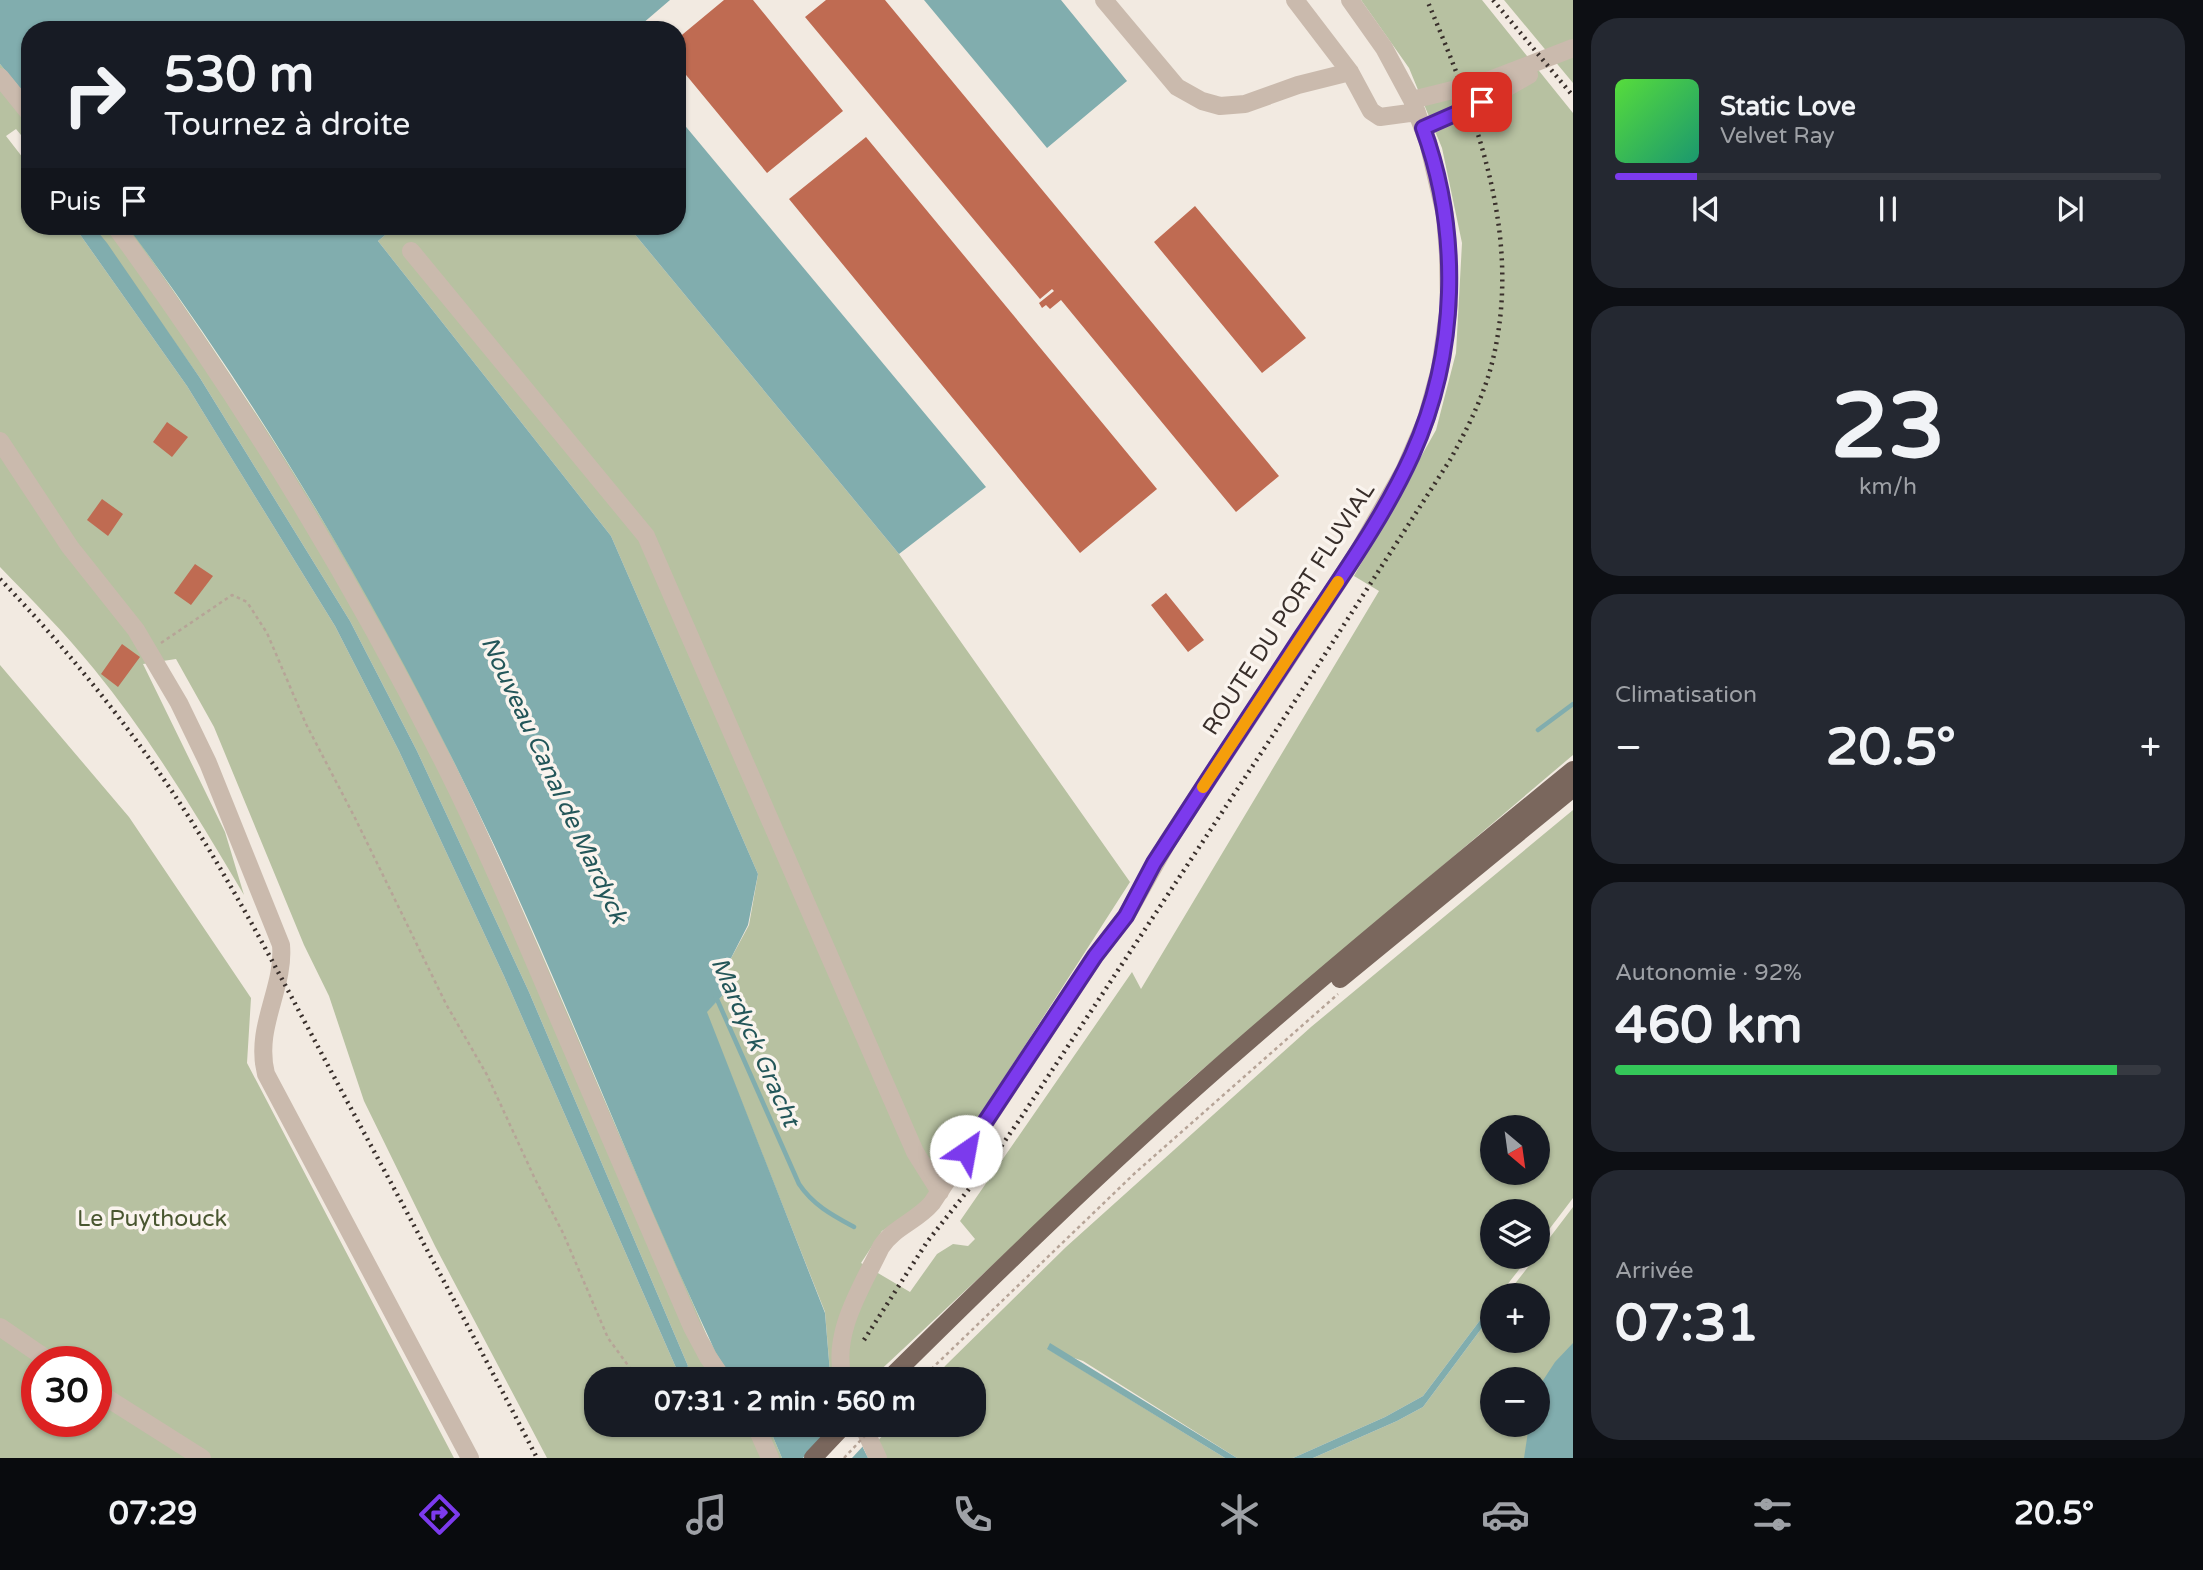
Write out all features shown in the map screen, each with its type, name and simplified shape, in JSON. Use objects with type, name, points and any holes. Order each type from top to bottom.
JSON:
[{"type":"main road","points":[[902,1367],[1027,1244],[1198,1086],[1573,770]]},
{"type":"main road","points":[[917,1367],[1073,1215],[1241,1062],[1573,788]]},
{"type":"main road","points":[[813,1458],[833,1437]]},
{"type":"main road","points":[[828,1458],[848,1437]]},
{"type":"street","points":[[1104,0],[1177,87],[1202,102],[1220,106],[1245,104],[1298,85],[1350,72]]},
{"type":"street","points":[[1295,0],[1350,72],[1371,111],[1380,117],[1471,108],[1573,50]]},
{"type":"street","name":"ROUTE DU PORT FLUVIAL","points":[[841,1367],[843,1332],[881,1247],[889,1235],[928,1208],[940,1192],[1095,956],[1126,916],[1164,847],[1362,546],[1413,454],[1426,420],[1444,344],[1449,294],[1445,215],[1417,113],[1384,48],[1350,0]]},
{"type":"street","points":[[1417,113],[1485,82],[1573,50]]},
{"type":"street","points":[[0,77],[21,103]]},
{"type":"street","points":[[121,235],[255,428],[337,562],[408,692],[516,917],[692,1327],[715,1367]]},
{"type":"street","points":[[411,251],[646,536],[915,1152],[940,1192]]},
{"type":"street","points":[[0,442],[74,553],[136,631],[195,733],[279,939],[281,961],[263,1041],[266,1074],[470,1458]]},
{"type":"street","points":[[0,1326],[28,1346]]},
{"type":"street","points":[[112,1401],[202,1458]]},
{"type":"street","points":[[761,1437],[770,1458]]},
{"type":"street","points":[[868,1437],[878,1458]]},
{"type":"path","points":[[149,651],[233,595],[247,602],[267,633],[306,724],[446,1004],[487,1075],[563,1233],[608,1338],[629,1367]]},
{"type":"path","points":[[933,1367],[1135,1173],[1346,988]]},
{"type":"path","points":[[845,1458],[864,1437]]},
{"type":"green space","points":[[1361,0],[1482,0],[1573,113],[1573,755],[1190,1080],[884,1367],[830,1367],[825,1312],[706,1012],[722,996],[729,962],[749,925],[758,874],[611,536],[378,241],[385,235],[635,235],[899,554],[1130,882],[927,1198],[909,1215],[882,1231],[861,1263],[910,1292],[937,1254],[953,1244],[968,1246],[975,1239],[960,1221],[1132,972],[1141,989],[1379,591],[1354,576],[1436,430],[1456,353],[1462,243],[1442,148],[1409,68]]},
{"type":"green space","points":[[1504,0],[1573,0],[1573,83]]},
{"type":"green space","points":[[0,64],[21,89],[21,135],[16,129],[6,136],[21,155],[21,235],[80,235],[187,386],[335,626],[399,751],[504,976],[676,1367],[584,1367],[584,1437],[773,1437],[782,1458],[547,1458],[435,1246],[364,1101],[329,996],[304,945],[214,727],[176,659],[143,664],[225,832],[244,895],[173,779],[135,723],[94,669],[0,567]]},
{"type":"green space","points":[[99,235],[134,235],[138,240],[262,423],[376,612],[466,786],[547,965],[707,1336],[725,1367],[687,1367],[529,992],[417,751],[350,621],[200,378]]},
{"type":"green space","name":"Le Puythouck","points":[[0,665],[129,817],[251,998],[247,1063],[454,1458],[0,1458]]},
{"type":"green space","points":[[1573,810],[1573,1198],[1550,1228],[1550,1199],[1480,1199],[1480,1269],[1520,1269],[1508,1283],[1480,1283],[1480,1320],[1423,1396],[1385,1417],[1293,1458],[1237,1458],[1083,1361],[1048,1349],[1225,1458],[868,1458],[866,1453],[881,1437],[986,1437],[986,1367],[944,1367],[1066,1247],[1311,1027]]},
{"type":"green space","points":[[1573,1207],[1573,1458],[1313,1458],[1423,1407],[1480,1330],[1480,1353],[1550,1353],[1550,1283],[1515,1283],[1527,1269],[1550,1269],[1550,1237]]},
{"type":"water","points":[[0,0],[670,0],[646,21],[21,21],[21,89],[0,64]]},
{"type":"water","points":[[924,0],[1061,0],[1127,81],[1047,148]]},
{"type":"water","points":[[686,127],[986,487],[899,554],[635,235],[686,235]]},
{"type":"water","points":[[80,235],[100,235],[107,243],[200,378],[350,621],[417,751],[529,992],[687,1367],[676,1367],[504,976],[399,751],[335,626],[187,386]]},
{"type":"water","name":"Nouveau Canal de Mardyck","points":[[134,235],[385,235],[378,241],[611,536],[758,874],[748,925],[729,962],[722,996],[707,1012],[825,1313],[830,1367],[725,1367],[686,1288],[551,972],[456,766],[415,685],[327,527],[231,374]]},
{"type":"water","points":[[1480,1320],[1480,1330],[1423,1407],[1313,1458],[1293,1458],[1385,1417],[1423,1396]]},
{"type":"water","points":[[1050,1343],[1237,1458],[1225,1458],[1047,1349]]},
{"type":"water","points":[[1573,1343],[1573,1458],[1524,1458],[1527,1437],[1550,1437],[1550,1370]]},
{"type":"water","points":[[773,1437],[858,1437],[868,1458],[782,1458]]},
{"type":"pier","points":[[823,1437],[862,1437],[865,1444],[852,1458],[803,1458]]},
{"type":"building","points":[[724,0],[753,0],[843,111],[767,173],[686,75],[686,32]]},
{"type":"building","points":[[826,0],[885,0],[1279,476],[1236,512],[1061,300],[1050,309],[1046,305],[1042,308],[1039,303],[1054,291],[1052,289],[1040,299],[805,17]]},
{"type":"building","points":[[866,137],[1157,489],[1080,553],[789,199]]},
{"type":"building","points":[[1195,206],[1306,338],[1262,373],[1154,242]]},
{"type":"building","points":[[167,422],[188,437],[172,457],[153,442]]},
{"type":"building","points":[[102,499],[123,514],[108,536],[87,520]]},
{"type":"building","points":[[195,564],[213,576],[191,605],[174,593]]},
{"type":"building","points":[[1166,593],[1204,640],[1188,652],[1151,605]]},
{"type":"building","points":[[122,644],[140,657],[118,687],[101,674]]},
{"type":"waterway","points":[[1538,730],[1573,704]]},
{"type":"waterway","name":"Mardyck Gracht","points":[[716,997],[799,1184],[817,1204],[854,1227]]},
{"type":"railway","points":[[864,1340],[927,1242],[991,1161],[1020,1119],[1275,732],[1450,460],[1468,427],[1491,367],[1500,319],[1502,272],[1499,225],[1478,134],[1427,0]]},
{"type":"railway","points":[[1493,0],[1573,96]]},
{"type":"railway","points":[[0,579],[50,634],[121,720],[206,845],[284,983],[537,1458]]},
{"type":"slow traffic","points":[[1203,787],[1338,582]]},
{"type":"route","points":[[966,1151],[1046,1027],[1126,916],[1154,863],[1358,552],[1404,471],[1421,433],[1440,369],[1449,294],[1445,215],[1423,128],[1482,102]]}]
